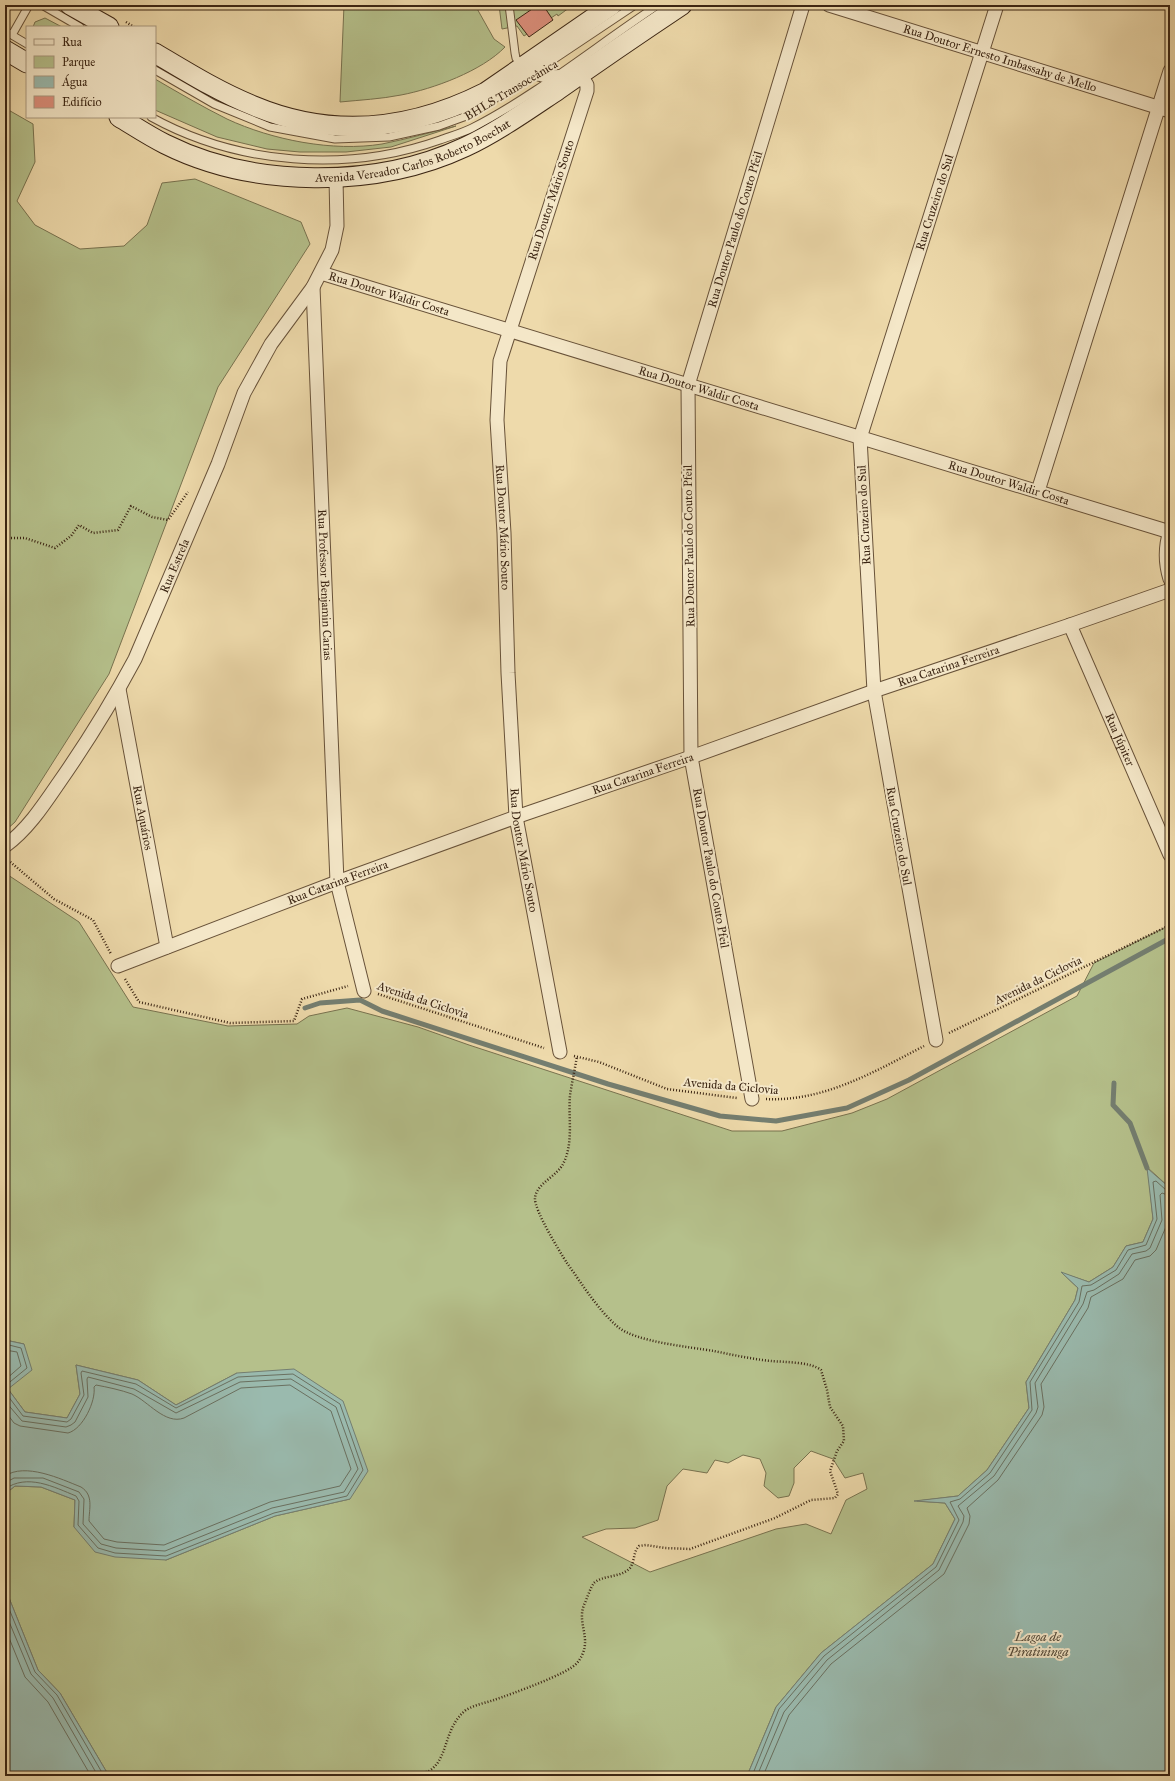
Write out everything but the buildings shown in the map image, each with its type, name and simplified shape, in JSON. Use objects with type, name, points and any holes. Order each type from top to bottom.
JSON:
[{"type":"main road","points":[[70,5],[107,26]]},
{"type":"main road","points":[[156,54],[218,89],[255,107],[306,123],[337,126],[387,125],[433,115],[464,103],[528,70],[612,5]]},
{"type":"main road","name":"Avenida Vereador Carlos Roberto Boechat","points":[[121,118],[165,144],[232,168],[270,174],[336,178],[388,172],[445,156],[466,147],[502,126],[682,5]]},
{"type":"main road","points":[[8,42],[26,62]]},
{"type":"street","name":"Rua Doutor Paulo do Couto Pfeil","points":[[752,1099],[691,757],[688,385],[803,5]]},
{"type":"street","name":"Rua Doutor Ernesto Imbassahy de Mello","points":[[829,5],[1164,110]]},
{"type":"street","name":"Rua Cruzeiro do Sul","points":[[936,1040],[874,691],[860,438],[997,5]]},
{"type":"street","points":[[528,70],[554,78],[580,74]]},
{"type":"street","points":[[1038,491],[1164,110],[1170,71]]},
{"type":"street","name":"Rua Doutor Mário Souto","points":[[560,1052],[516,817],[508,673],[504,533],[497,420],[500,361],[587,91],[587,85],[580,74]]},
{"type":"street","name":"Rua Doutor Waldir Costa","points":[[336,178],[336,237],[321,273],[1170,531],[1166,558],[1170,579]]},
{"type":"street","name":"Rua Estrela","points":[[5,846],[21,832],[44,804],[72,764],[119,689],[135,660],[218,464],[244,393],[271,344],[313,288],[321,273]]},
{"type":"street","name":"Rua Professor Benjamin Carias","points":[[313,288],[337,882],[364,990]]},
{"type":"street","name":"Rua Catarina Ferreira","points":[[118,966],[337,882],[516,817],[691,757],[874,691],[1170,590]]},
{"type":"street","name":"Rua Júpiter","points":[[1070,625],[1170,855]]},
{"type":"street","name":"Rua Aquários","points":[[119,689],[167,947]]},
{"type":"lane","points":[[8,42],[29,5]]},
{"type":"lane","points":[[42,5],[78,26]]},
{"type":"lane","points":[[509,5],[516,58],[528,70]]},
{"type":"lane","name":"BHLS Transoceânica","points":[[156,71],[214,104],[270,127],[335,139],[389,137],[439,126],[472,114],[528,70],[635,5]]},
{"type":"lane","name":"BHLS Transoceânica","points":[[153,118],[208,142],[273,158],[334,161],[390,154],[429,144],[470,129],[518,102],[658,5]]},
{"type":"lane","points":[[5,31],[8,42]]},
{"type":"lane","points":[[8,42],[26,44]]},
{"type":"path","points":[[5,538],[25,538],[55,548],[71,536],[79,525],[93,533],[118,530],[131,506],[152,517],[168,520],[189,491]]},
{"type":"path","points":[[5,857],[54,899],[93,920],[118,966]]},
{"type":"path","name":"Avenida da Ciclovia","points":[[118,966],[139,1002],[230,1023],[294,1021],[302,999],[349,986],[383,995],[464,1023],[560,1052],[599,1062],[635,1078],[667,1089],[728,1098],[782,1100],[829,1091],[871,1073],[1170,926]]},
{"type":"path","points":[[402,1776],[428,1772],[434,1767],[441,1758],[453,1724],[467,1710],[541,1682],[571,1668],[576,1663],[585,1645],[586,1640],[582,1616],[584,1607],[593,1586],[603,1578],[612,1578],[627,1570],[633,1560],[635,1551],[639,1546],[646,1545],[672,1549],[690,1549],[775,1518],[810,1500],[836,1498],[838,1494],[830,1471],[837,1451],[844,1441],[844,1426],[830,1407],[821,1370],[809,1365],[677,1347],[632,1334],[619,1328],[607,1316],[562,1256],[541,1217],[535,1201],[535,1196],[539,1189],[558,1172],[567,1155],[570,1093],[577,1056]]},
{"type":"green space","points":[[344,5],[475,5],[494,39],[505,47],[484,64],[442,84],[393,96],[340,102]]},
{"type":"green space","points":[[499,5],[573,5],[558,16],[557,14],[524,36],[517,26],[502,29]]},
{"type":"green space","points":[[45,18],[60,26],[33,26],[35,22]]},
{"type":"green space","points":[[156,80],[227,119],[263,133],[303,142],[323,145],[363,146],[382,144],[456,126],[391,147],[346,152],[300,152],[267,149],[217,137],[156,110]]},
{"type":"green space","points":[[5,108],[33,124],[35,162],[17,201],[35,225],[80,249],[124,246],[147,225],[162,183],[195,179],[301,222],[310,244],[218,387],[109,674],[15,822],[5,831]]},
{"type":"green space","points":[[5,873],[79,922],[133,1007],[228,1026],[297,1024],[309,1016],[347,1008],[418,1027],[732,1131],[782,1131],[852,1113],[887,1099],[1077,996],[1094,963],[1170,925],[1170,1188],[1148,1168],[1153,1219],[1143,1242],[1126,1246],[1113,1267],[1089,1282],[1062,1273],[1078,1288],[1075,1300],[1026,1382],[1029,1408],[987,1470],[958,1496],[917,1501],[945,1503],[955,1519],[933,1564],[821,1653],[776,1707],[747,1776],[109,1776],[60,1693],[38,1670],[5,1588],[5,1494],[15,1486],[41,1487],[75,1500],[74,1527],[166,1560],[275,1516],[350,1499],[237,1373],[176,1405],[138,1380],[76,1365],[80,1394],[67,1418],[25,1412],[8,1389],[24,1344],[5,1340]],"holes":[[[811,1451],[833,1459],[845,1478],[863,1473],[867,1489],[846,1500],[831,1534],[806,1524],[776,1529],[650,1572],[582,1537],[606,1529],[635,1528],[658,1520],[667,1486],[683,1469],[707,1473],[715,1460],[728,1463],[743,1455],[760,1459],[766,1473],[764,1486],[778,1498],[789,1496],[794,1483],[794,1468]]]},
{"type":"water","name":"Lagoa de Piratininga","points":[[1147,1168],[1170,1188],[1170,1776],[747,1776],[776,1707],[821,1653],[933,1564],[955,1519],[945,1503],[914,1501],[958,1496],[987,1470],[1029,1408],[1026,1382],[1075,1300],[1078,1288],[1061,1272],[1089,1282],[1113,1267],[1126,1246],[1143,1242],[1153,1219]]},
{"type":"water","points":[[5,1340],[24,1344],[32,1370],[8,1389],[25,1412],[67,1418],[80,1394],[76,1365],[138,1380],[176,1405],[237,1373],[294,1369],[343,1401],[368,1471],[350,1499],[275,1516],[166,1560],[115,1557],[95,1552],[74,1527],[75,1500],[41,1487],[15,1486],[5,1494]]},
{"type":"water","points":[[5,1588],[38,1670],[60,1693],[109,1776],[5,1776]]},
{"type":"waterway","points":[[305,1008],[320,1003],[360,1000],[382,1011],[608,1084],[720,1116],[776,1121],[847,1108],[909,1080],[1170,938]]},
{"type":"waterway","points":[[1114,1083],[1113,1105],[1130,1123],[1147,1168]]}]
